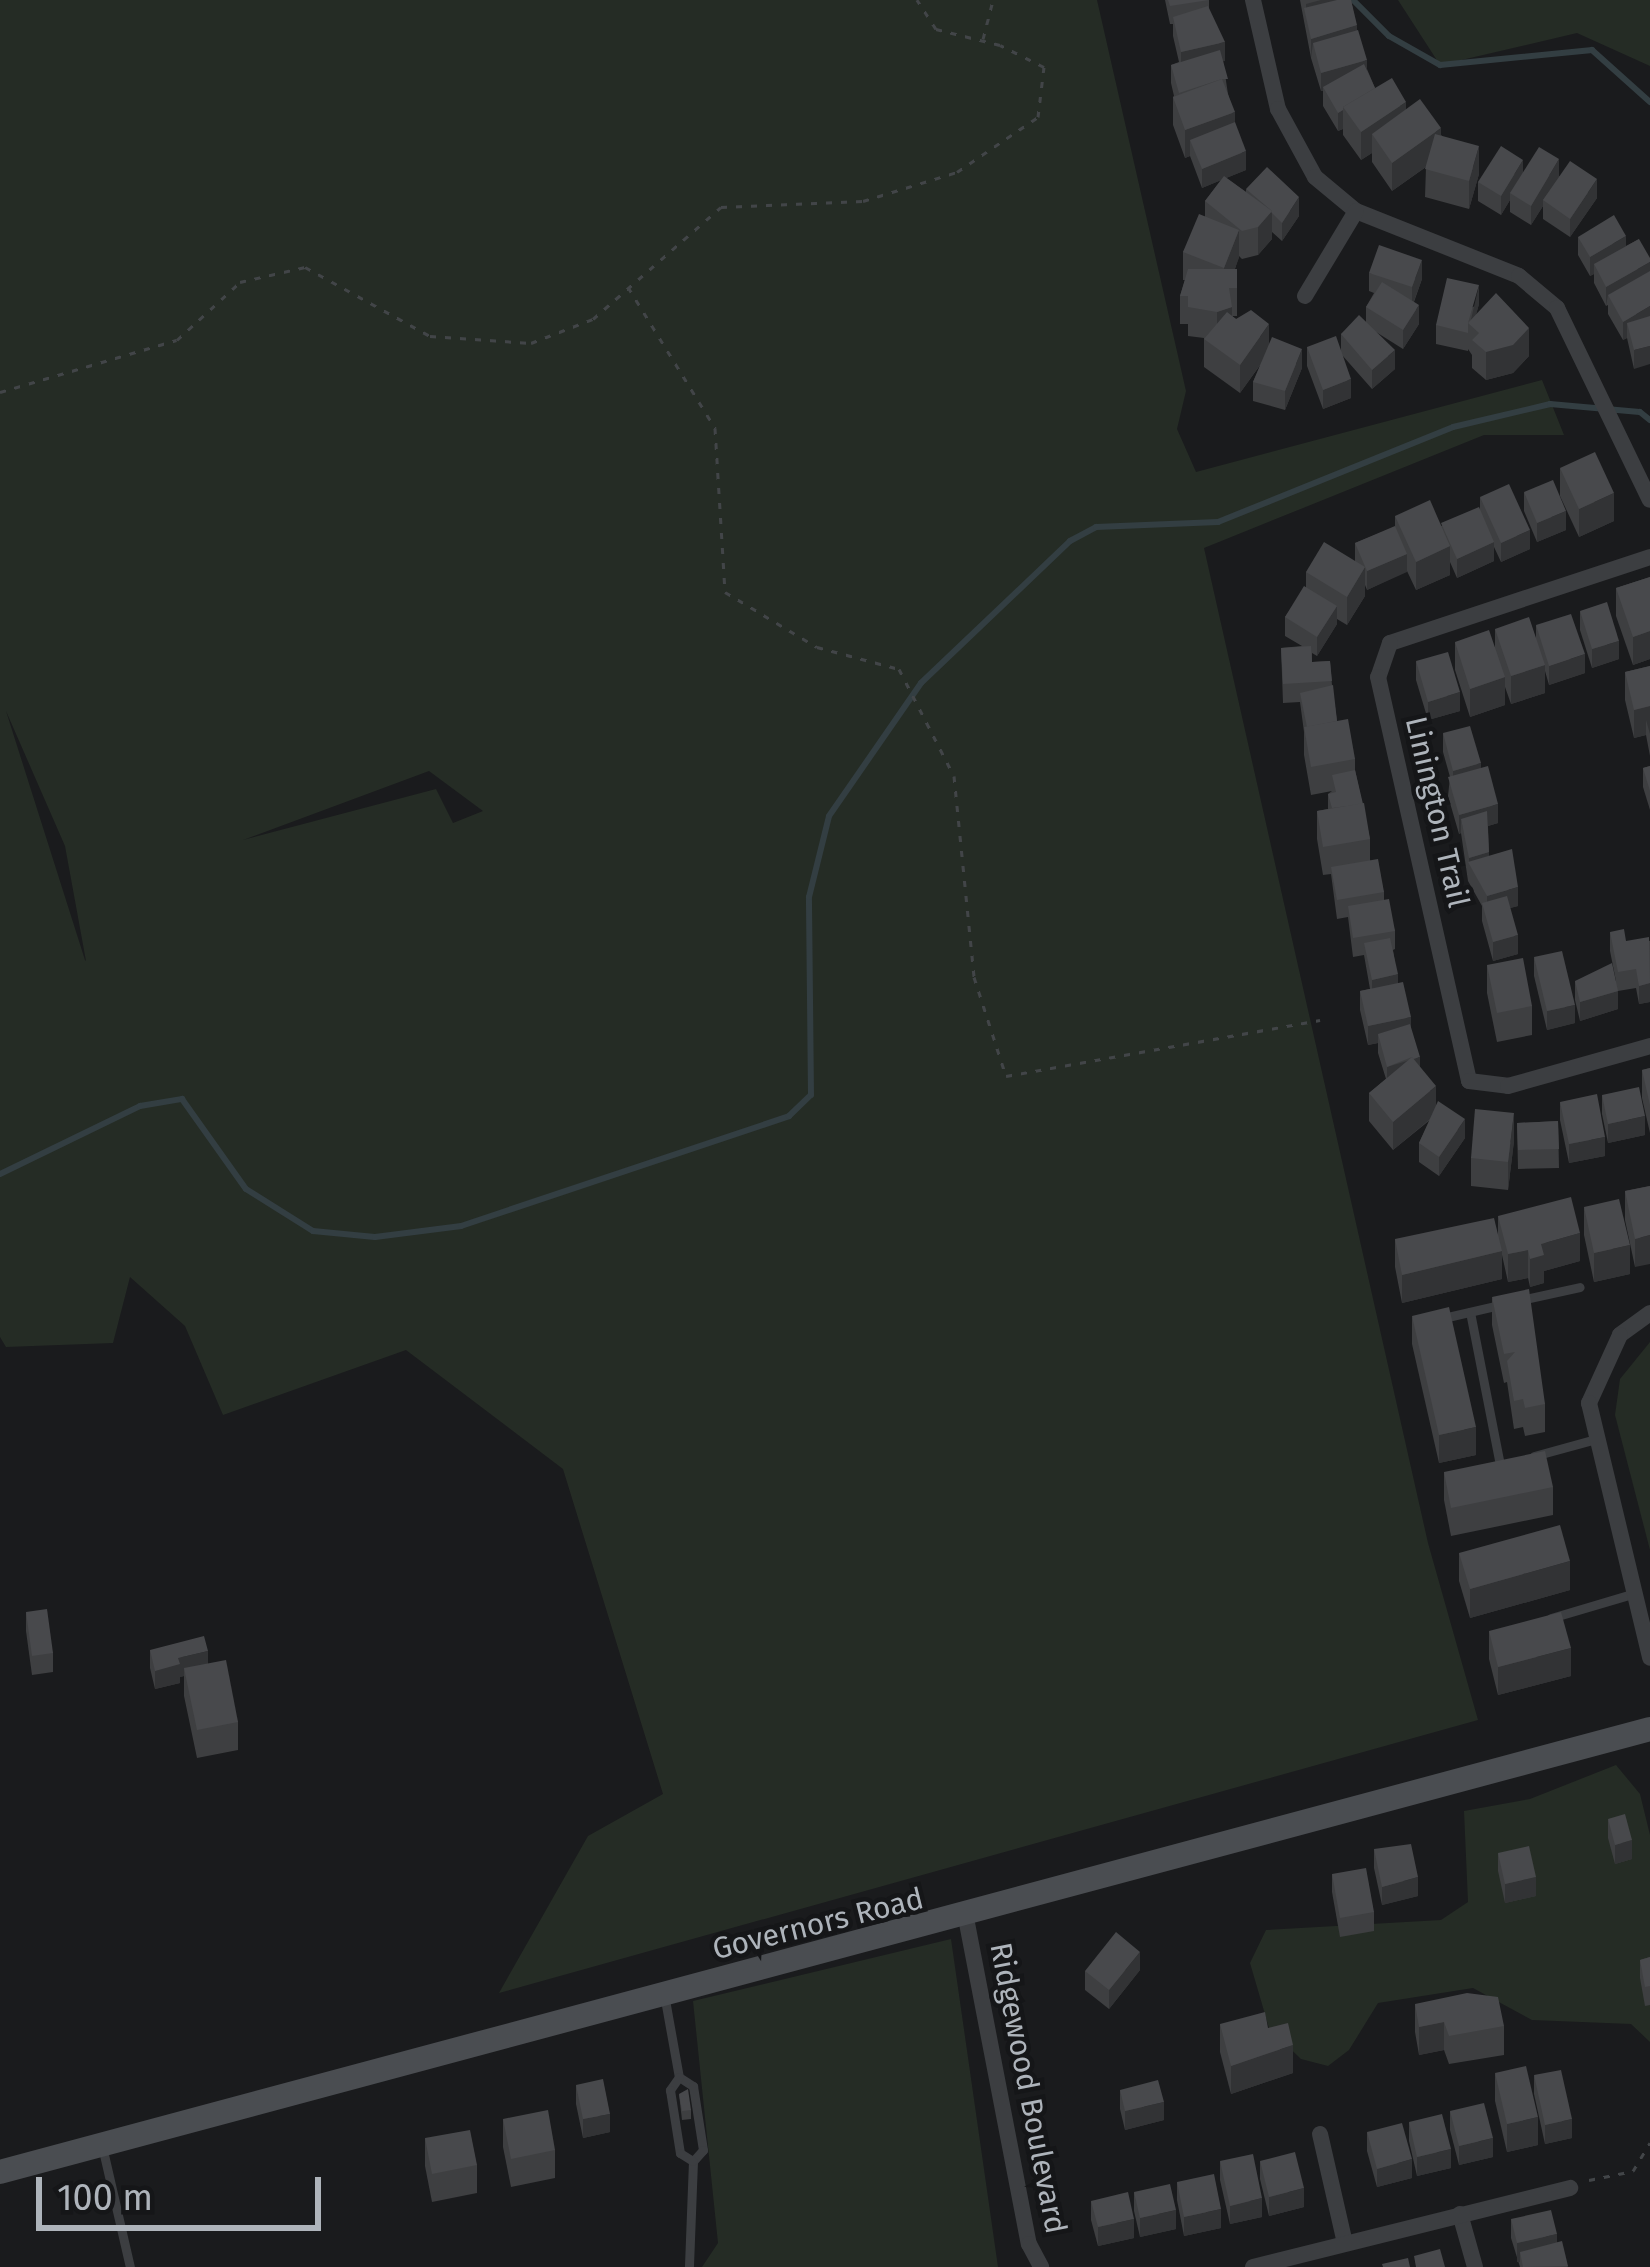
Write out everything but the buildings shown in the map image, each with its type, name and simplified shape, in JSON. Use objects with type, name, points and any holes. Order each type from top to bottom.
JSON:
[{"type":"main road","name":"Governors Road","points":[[0,2172],[967,1918],[1650,1729]]},
{"type":"street","points":[[1253,0],[1288,136],[1315,177],[1356,211],[1519,276],[1557,308],[1650,500]]},
{"type":"street","points":[[1305,296],[1356,211]]},
{"type":"street","name":"Linington Trail","points":[[1650,557],[1390,643],[1378,677],[1469,1081],[1508,1086],[1650,1046]]},
{"type":"street","points":[[1650,1313],[1620,1335],[1598,1370],[1589,1403],[1592,1440],[1650,1658]]},
{"type":"street","name":"Ridgewood Boulevard","points":[[967,1918],[1029,2244],[1041,2267]]},
{"type":"street","points":[[1320,2134],[1345,2243]]},
{"type":"street","points":[[1253,2267],[1578,2184]]},
{"type":"street","points":[[1460,2214],[1475,2267]]},
{"type":"lane","points":[[1416,1324],[1580,1287]]},
{"type":"lane","points":[[1470,1312],[1500,1465]]},
{"type":"lane","points":[[1484,1469],[1592,1440]]},
{"type":"lane","points":[[1529,1625],[1632,1594]]},
{"type":"lane","points":[[664,1994],[679,2077],[670,2090],[680,2153],[693,2162]]},
{"type":"lane","points":[[679,2077],[693,2086],[703,2150],[693,2162],[689,2267]]},
{"type":"lane","points":[[102,2146],[130,2267]]},
{"type":"path","points":[[0,392],[177,340],[241,282],[305,267],[430,336],[531,344],[593,319],[722,207],[863,201],[957,172],[1038,118],[1044,67],[982,41],[936,29],[917,0]]},
{"type":"path","points":[[982,41],[993,0]]},
{"type":"path","points":[[628,287],[715,428],[724,592],[817,647],[899,669],[954,776],[974,977],[1006,1076],[1320,1020]]},
{"type":"path","points":[[1578,2184],[1633,2170],[1650,2143]]},
{"type":"shaded area","points":[[0,0],[1097,0],[1186,391],[1177,429],[1196,472],[1542,380],[1564,435],[1484,435],[1204,548],[1428,1543],[1478,1720],[499,1993],[588,1836],[663,1794],[563,1469],[406,1350],[223,1415],[185,1326],[130,1277],[113,1343],[6,1347],[0,1337]],"holes":[[[6,711],[65,846],[86,961],[85,960]],[[429,771],[483,811],[453,823],[436,789],[243,840]]]},
{"type":"shaded area","points":[[1398,0],[1650,0],[1650,66],[1577,33],[1440,65]]},
{"type":"shaded area","points":[[1650,1342],[1650,1550],[1615,1415],[1620,1379]]},
{"type":"shaded area","points":[[1616,1765],[1640,1794],[1650,1835],[1650,2042],[1631,2024],[1532,2020],[1473,1988],[1378,2003],[1349,2050],[1328,2066],[1301,2059],[1269,2028],[1250,1963],[1266,1930],[1441,1920],[1468,1902],[1464,1811],[1530,1799]]},
{"type":"shaded area","points":[[951,1939],[998,2267],[702,2267],[718,2243],[693,2001]]},
{"type":"waterway","points":[[1353,0],[1389,36],[1440,65],[1592,50],[1650,102]]},
{"type":"waterway","points":[[0,1174],[140,1106],[182,1099],[246,1189],[313,1231],[375,1237],[461,1226],[789,1116],[811,1095],[809,897],[829,816],[921,683],[1070,541],[1096,527],[1218,522],[1453,427],[1550,404],[1640,412],[1650,420]]}]
